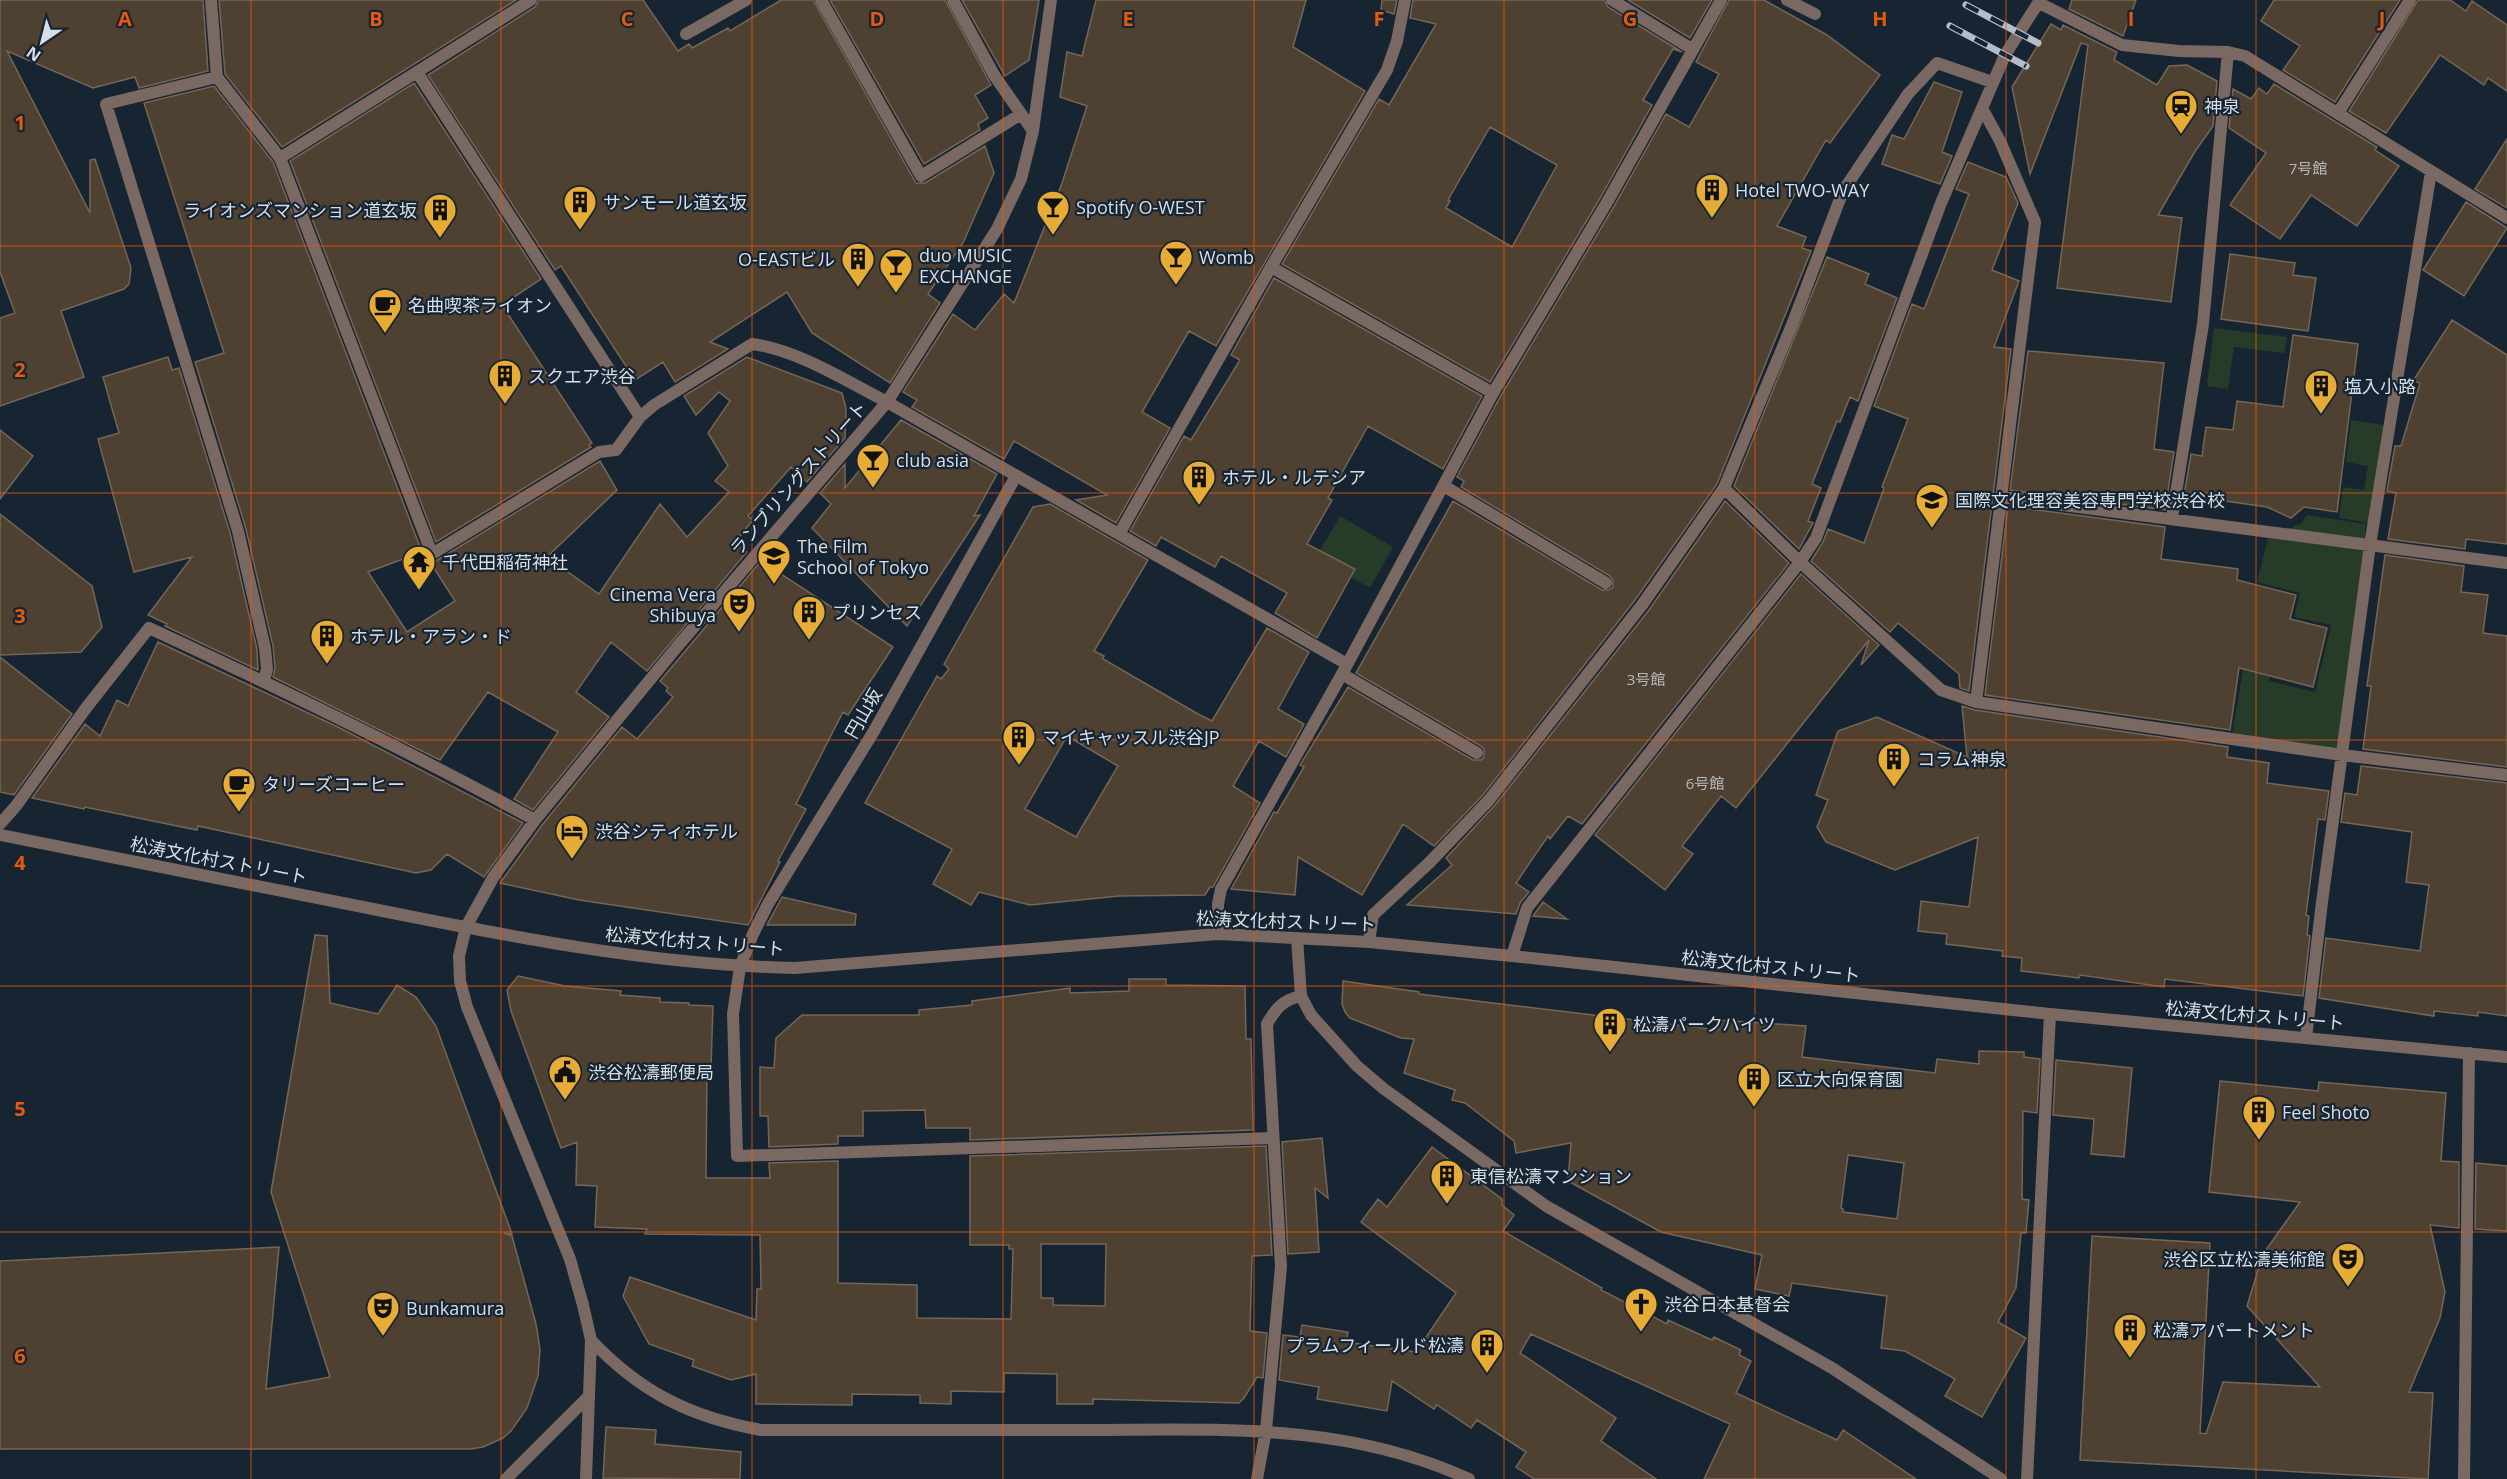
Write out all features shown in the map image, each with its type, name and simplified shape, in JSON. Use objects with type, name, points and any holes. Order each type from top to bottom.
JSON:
[{"type":"street","points":[[211,0],[217,77],[280,158],[432,554],[599,452],[616,450],[640,417],[654,405],[752,344],[767,346],[822,368],[887,402],[1119,534],[1344,669],[1477,753]]},
{"type":"street","points":[[280,158],[531,0]]},
{"type":"street","points":[[687,34],[746,0]]},
{"type":"street","points":[[821,0],[921,176],[1021,114]]},
{"type":"street","points":[[953,0],[994,75],[1033,131]]},
{"type":"street","name":"ランブリングストリート","points":[[591,1340],[570,1259],[467,1007],[460,981],[459,956],[466,927],[494,876],[535,820],[676,648],[887,402],[997,230],[1021,180],[1033,131],[1052,0]]},
{"type":"street","points":[[1119,534],[1216,362],[1387,70],[1397,41],[1405,0]]},
{"type":"street","points":[[1612,0],[1692,49]]},
{"type":"street","points":[[1218,934],[1218,904],[1221,889],[1344,669],[1493,393],[1606,204],[1721,0]]},
{"type":"street","points":[[1787,0],[1815,14]]},
{"type":"street","points":[[2338,113],[2410,0]]},
{"type":"street","points":[[1512,956],[1527,908],[1800,562],[1816,538],[1941,202],[2005,55],[2040,1],[2122,45],[2179,51],[2228,52],[2245,56],[2507,218]]},
{"type":"street","points":[[2172,518],[2203,324],[2228,52]]},
{"type":"street","points":[[1369,942],[1373,915],[1430,862],[1489,800],[1642,605],[1724,488],[1792,325],[1843,191],[1908,94],[1937,63],[1992,82]]},
{"type":"street","points":[[417,72],[640,417]]},
{"type":"street","points":[[217,77],[106,104],[238,531],[265,648],[267,669],[264,681]]},
{"type":"street","points":[[1976,702],[2034,222],[2000,141],[1982,108]]},
{"type":"street","points":[[2306,1038],[2370,545],[2431,172]]},
{"type":"street","points":[[1271,267],[1493,393]]},
{"type":"street","name":"円山坂","points":[[1016,476],[874,731],[768,903],[740,967],[734,1014],[737,1156],[1272,1138]]},
{"type":"street","points":[[1444,486],[1606,583]]},
{"type":"street","points":[[1724,488],[1800,562],[1941,690],[1976,702],[2342,755],[2507,775]]},
{"type":"street","points":[[2001,497],[2507,563]]},
{"type":"street","points":[[0,824],[16,806],[86,708],[149,628],[264,681],[452,774],[535,820]]},
{"type":"street","name":"松涛文化村ストリート","points":[[0,835],[466,927],[639,957],[740,967],[795,968],[1218,934],[1297,938],[1369,942],[1512,956],[2050,1014],[2507,1057]]},
{"type":"street","points":[[1297,938],[1301,996],[1311,1015],[1332,1040],[1375,1082],[1546,1206],[1832,1368],[2001,1479]]},
{"type":"street","points":[[1257,1479],[1266,1430],[1281,1267],[1267,1024],[1287,999],[1301,996]]},
{"type":"street","points":[[2027,1479],[2050,1014]]},
{"type":"street","points":[[2464,1479],[2469,1053]]},
{"type":"street","points":[[586,1479],[591,1340]]},
{"type":"street","points":[[591,1340],[614,1365],[636,1382],[678,1406],[709,1418],[761,1430],[1266,1430],[1376,1446],[1433,1463],[1469,1479]]},
{"type":"street","points":[[506,1479],[589,1396]]},
{"type":"green space","points":[[2214,328],[2287,337],[2284,353],[2234,347],[2228,389],[2207,386]]},
{"type":"green space","points":[[2351,420],[2384,425],[2370,523],[2339,518],[2343,487],[2364,490],[2368,466],[2346,462]]},
{"type":"green space","points":[[2307,515],[2366,524],[2364,542],[2292,532],[2293,526],[2301,524]]},
{"type":"green space","points":[[1340,516],[1393,547],[1370,588],[1316,557]]},
{"type":"green space","points":[[2268,538],[2366,550],[2339,751],[2232,736],[2243,670],[2270,677],[2269,681],[2315,692],[2331,625],[2294,617],[2300,593],[2257,582]]},
{"type":"building","points":[[0,0],[203,0],[208,71],[139,88],[135,77],[93,88],[7,51],[90,213],[90,160],[95,159],[131,268],[129,284],[124,289],[61,311],[84,377],[0,406],[0,318],[15,313],[0,272]]},
{"type":"building","points":[[219,0],[516,0],[282,147],[225,74]]},
{"type":"building","points":[[539,0],[643,0],[678,51],[689,44],[692,48],[728,28],[730,31],[781,0],[813,0],[916,183],[925,183],[985,146],[994,173],[963,243],[928,294],[940,303],[890,383],[812,333],[787,292],[710,342],[728,349],[675,382],[663,362],[635,380],[561,266],[555,270],[428,75],[535,7]]},
{"type":"building","points":[[830,0],[945,0],[991,85],[975,95],[988,118],[978,124],[980,130],[924,164]]},
{"type":"building","points":[[962,0],[1039,0],[1029,60],[1005,76]]},
{"type":"building","points":[[1096,0],[1306,0],[1293,47],[1365,91],[1216,346],[1189,331],[1142,412],[1170,428],[1116,523],[1076,500],[1107,495],[1014,441],[1004,459],[912,407],[917,400],[903,392],[953,314],[975,330],[1004,294],[1014,303],[1062,183],[1087,106],[1060,97],[1067,52],[1082,56]]},
{"type":"building","points":[[1382,0],[1397,0],[1394,14],[1381,10]]},
{"type":"building","points":[[1413,0],[1604,0],[1608,7],[1682,52],[1673,49],[1643,100],[1652,105],[1599,200],[1490,382],[1282,264],[1379,99],[1389,105],[1436,24],[1410,18]],"holes":[[[1490,127],[1557,165],[1512,247],[1446,208],[1450,201],[1448,200]]]},
{"type":"building","points":[[1628,0],[1712,0],[1690,38]]},
{"type":"building","points":[[1729,0],[1764,0],[1827,35],[1880,75],[1830,143],[1826,140],[1777,226],[1806,237],[1802,248],[1811,251],[1717,484],[1635,600],[1483,795],[1434,846],[1403,824],[1362,895],[1298,857],[1295,895],[1231,889],[1274,812],[1277,813],[1304,767],[1300,765],[1348,687],[1473,760],[1481,760],[1484,757],[1484,749],[1481,746],[1356,673],[1453,501],[1602,590],[1609,590],[1613,587],[1613,580],[1610,576],[1461,487],[1464,481],[1457,477],[1500,397],[1613,208],[1666,114],[1689,127],[1719,74],[1696,62]]},
{"type":"building","points":[[2072,0],[2136,0],[2123,36],[2069,9]]},
{"type":"building","points":[[2274,0],[2400,0],[2335,102],[2283,70],[2300,46],[2261,21]]},
{"type":"building","points":[[2418,0],[2450,0],[2466,11],[2472,1],[2507,25],[2507,91],[2488,78],[2484,85],[2440,55],[2386,133],[2349,111]]},
{"type":"building","points":[[2051,24],[2061,30],[2063,25],[2117,52],[2114,60],[2157,85],[2169,66],[2187,65],[2217,81],[2213,126],[2194,153],[2158,215],[2182,218],[2171,302],[2057,288],[2088,45],[2081,43],[2030,174],[2012,87]]},
{"type":"building","points":[[1934,82],[1962,92],[1942,152],[1952,156],[1940,184],[1882,164],[1892,135],[1904,139]]},
{"type":"building","points":[[414,83],[541,279],[502,305],[592,443],[589,445],[591,447],[436,542],[290,161]]},
{"type":"building","points":[[2274,84],[2377,147],[2375,150],[2399,166],[2357,226],[2311,195],[2280,239],[2230,205],[2266,153],[2229,128],[2233,89],[2251,99],[2259,88],[2267,94]]},
{"type":"building","points":[[214,86],[273,162],[422,552],[368,572],[407,632],[455,601],[430,562],[436,561],[600,461],[617,490],[547,557],[599,594],[660,504],[687,537],[729,492],[715,481],[728,466],[708,433],[730,401],[719,392],[696,415],[684,396],[747,357],[842,393],[846,408],[845,438],[807,482],[791,467],[748,516],[753,520],[734,543],[747,552],[647,671],[611,642],[576,692],[609,717],[533,810],[514,799],[558,732],[488,692],[440,760],[273,677],[275,668],[273,646],[246,529],[195,362],[224,353],[144,103]]},
{"type":"building","points":[[2507,139],[2507,208],[2475,189]]},
{"type":"building","points":[[1968,162],[2006,177],[2018,203],[1992,270],[2019,281],[1994,347],[2011,349],[1969,691],[1960,688],[1959,674],[1898,623],[1890,632],[1811,561],[1828,529],[1864,543],[1908,419],[1874,406],[1912,304],[1924,309],[1969,194],[1956,189]]},
{"type":"building","points":[[2466,202],[2507,228],[2464,296],[2423,270]]},
{"type":"building","points":[[2230,254],[2295,263],[2293,275],[2316,278],[2308,331],[2221,319]]},
{"type":"building","points":[[1827,257],[1869,274],[1865,284],[1897,298],[1858,401],[1850,397],[1840,422],[1837,421],[1812,484],[1821,488],[1808,521],[1813,523],[1799,549],[1734,486]]},
{"type":"building","points":[[1274,278],[1482,396],[1443,469],[1368,426],[1328,498],[1332,500],[1307,544],[1355,569],[1317,638],[1275,613],[1287,593],[1221,556],[1215,567],[1161,537],[1156,546],[1130,531],[1184,436],[1191,440],[1240,360],[1231,355]]},
{"type":"building","points":[[2452,320],[2507,355],[2507,544],[2466,539],[2465,549],[2388,539],[2396,493],[2387,491],[2395,446],[2401,446],[2420,383],[2413,381]]},
{"type":"building","points":[[2293,335],[2358,344],[2337,512],[2304,507],[2291,518],[2267,507],[2184,495],[2191,454],[2202,456],[2206,427],[2233,430],[2237,401],[2283,407]]},
{"type":"building","points":[[2028,351],[2164,363],[2154,449],[2174,452],[2165,510],[2010,490]]},
{"type":"building","points":[[168,357],[172,370],[179,368],[230,533],[257,649],[258,670],[165,626],[167,624],[148,615],[192,557],[134,572],[98,439],[119,433],[103,377]]},
{"type":"building","points":[[901,420],[997,474],[974,516],[980,515],[907,626],[812,528],[831,504],[820,493],[845,464],[845,488]]},
{"type":"building","points":[[0,430],[33,456],[0,499]]},
{"type":"building","points":[[1725,501],[1789,563],[1582,824],[1568,816],[1550,839],[1548,836],[1516,883],[1529,892],[1520,903],[1516,914],[1407,905],[1452,865],[1446,858],[1495,805],[1649,610]]},
{"type":"building","points":[[1050,504],[1148,560],[1094,651],[1104,656],[1103,659],[1198,714],[1212,721],[1267,628],[1309,652],[1278,709],[1304,724],[1286,757],[1259,741],[1233,786],[1260,803],[1213,887],[1210,887],[1205,895],[1119,896],[1030,905],[979,892],[971,905],[933,884],[952,849],[865,803],[937,676],[941,679],[949,669],[944,664],[1033,507]],"holes":[[[1067,736],[1118,766],[1076,837],[1025,809]]]},
{"type":"building","points":[[2008,506],[2165,527],[2161,559],[2238,569],[2237,580],[2296,595],[2290,619],[2327,628],[2313,687],[2239,668],[2230,730],[1985,695]]},
{"type":"building","points":[[0,514],[92,586],[102,627],[81,652],[0,655]]},
{"type":"building","points":[[2385,555],[2464,566],[2461,592],[2488,595],[2483,633],[2507,636],[2507,767],[2363,749],[2371,686],[2367,686]]},
{"type":"building","points":[[761,561],[893,647],[848,715],[843,712],[796,804],[806,809],[748,925],[579,900],[500,883],[542,825],[622,727],[637,739],[673,697],[660,681]]},
{"type":"building","points":[[1801,574],[1879,645],[1861,665],[1869,640],[1736,808],[1721,796],[1682,846],[1693,854],[1665,890],[1595,835]]},
{"type":"building","points":[[158,642],[340,728],[523,823],[484,877],[447,854],[431,870],[416,873],[198,826],[197,830],[32,798],[85,724],[100,736],[117,700],[128,706]]},
{"type":"building","points":[[0,657],[72,714],[14,795],[0,792]]},
{"type":"building","points":[[1962,706],[1975,710],[2228,747],[2227,757],[2269,763],[2267,783],[2329,791],[2325,820],[2318,819],[2306,915],[2309,916],[2307,935],[2310,936],[2303,996],[2165,979],[2164,987],[2080,975],[2079,978],[2021,971],[2022,958],[2002,956],[2003,951],[1946,944],[1947,934],[1918,931],[1921,901],[1969,907],[1978,837],[1895,870],[1826,842],[1817,827],[1828,800],[1816,795],[1838,731],[1877,717],[1967,757]]},
{"type":"building","points":[[2361,766],[2507,783],[2507,1016],[2478,1012],[2478,1016],[2434,1011],[2434,1016],[2319,998],[2326,938],[2420,951],[2429,885],[2406,882],[2412,832],[2341,822],[2345,793],[2357,795]]},
{"type":"building","points":[[782,897],[856,914],[855,925],[767,925]]},
{"type":"building","points":[[1543,902],[1567,919],[1533,916]]},
{"type":"building","points":[[315,935],[327,936],[330,1003],[378,1014],[397,985],[416,997],[436,1026],[512,1234],[504,1233],[512,1236],[536,1324],[540,1349],[538,1376],[527,1408],[511,1431],[503,1438],[483,1447],[471,1449],[0,1449],[0,1261],[279,1247],[266,1389],[330,1377],[271,1192]]},
{"type":"building","points":[[518,976],[565,986],[621,991],[620,995],[660,998],[660,1002],[713,1006],[711,1067],[707,1066],[706,1178],[770,1178],[769,1163],[838,1161],[838,1283],[917,1285],[917,1318],[1011,1319],[1013,1249],[1009,1249],[1009,1245],[970,1245],[970,1156],[1266,1146],[1272,1255],[1252,1256],[1250,1331],[1267,1333],[1263,1378],[1257,1377],[1239,1403],[1093,1399],[1093,1404],[1057,1404],[1057,1374],[1004,1373],[1004,1392],[951,1391],[951,1404],[920,1403],[920,1395],[852,1394],[852,1405],[756,1404],[756,1374],[731,1380],[692,1366],[694,1360],[649,1344],[623,1296],[630,1277],[756,1320],[757,1289],[761,1289],[760,1235],[645,1234],[647,1229],[595,1227],[597,1186],[576,1185],[577,1142],[561,1148],[511,1011],[507,990]],"holes":[[[1041,1244],[1106,1244],[1105,1306],[1053,1305],[1053,1298],[1041,1298]]]},
{"type":"building","points":[[1129,979],[1166,979],[1166,985],[1245,986],[1246,1039],[1251,1039],[1253,1130],[970,1140],[970,1128],[926,1128],[925,1110],[863,1111],[863,1136],[838,1136],[838,1144],[769,1147],[768,1116],[760,1116],[760,1067],[774,1068],[776,1038],[802,1015],[919,1015],[919,1010],[972,1005],[972,1001],[1070,988],[1070,993],[1129,991]]},
{"type":"building","points":[[1343,981],[1419,992],[1419,994],[1718,1030],[1719,1020],[1806,1026],[1802,1057],[1935,1073],[1937,1059],[1979,1064],[1979,1051],[2024,1052],[2024,1057],[2040,1059],[2037,1113],[2023,1111],[2022,1199],[2029,1200],[2026,1233],[2021,1233],[2016,1288],[1998,1322],[2026,1338],[1982,1417],[1945,1396],[1955,1379],[1905,1351],[1881,1348],[1887,1296],[1792,1283],[1789,1296],[1755,1289],[1762,1255],[1661,1232],[1568,1181],[1571,1143],[1516,1153],[1514,1141],[1465,1103],[1452,1100],[1455,1090],[1404,1073],[1414,1039],[1401,1038],[1350,1018],[1342,1004]],"holes":[[[1848,1155],[1904,1163],[1897,1219],[1843,1212],[1841,1208]]]},
{"type":"building","points":[[2056,1060],[2132,1068],[2124,1157],[2091,1154],[2094,1119],[2053,1115]]},
{"type":"building","points":[[2220,1081],[2318,1091],[2319,1082],[2446,1093],[2441,1161],[2459,1162],[2459,1228],[2430,1225],[2445,1292],[2440,1318],[2409,1392],[2433,1393],[2428,1479],[2080,1460],[2092,1236],[2210,1243],[2200,1433],[2206,1434],[2223,1382],[2320,1387],[2247,1306],[2263,1254],[2300,1202],[2209,1192]]},
{"type":"building","points":[[1322,1138],[1328,1198],[1315,1188],[1319,1252],[1288,1254],[1282,1142]]},
{"type":"building","points":[[1432,1147],[1502,1199],[1502,1205],[1514,1215],[1503,1231],[1602,1288],[1601,1290],[1667,1324],[1668,1320],[1741,1350],[1739,1355],[1751,1361],[1736,1393],[1837,1440],[1843,1430],[1916,1479],[1704,1479],[1730,1424],[1531,1334],[1520,1353],[1616,1418],[1601,1441],[1656,1479],[1534,1479],[1516,1467],[1526,1452],[1477,1420],[1471,1428],[1437,1405],[1434,1409],[1392,1381],[1387,1411],[1317,1399],[1319,1387],[1279,1380],[1283,1335],[1300,1337],[1302,1325],[1348,1332],[1346,1342],[1416,1352],[1456,1293],[1361,1222],[1378,1199],[1387,1207]]},
{"type":"building","points":[[2476,1163],[2507,1166],[2507,1231],[2475,1229]]},
{"type":"building","points":[[606,1427],[656,1430],[655,1444],[741,1452],[740,1479],[603,1478]]},
{"type":"railway","points":[[1966,5],[2038,43]]},
{"type":"railway","points":[[1950,26],[2026,66]]},
{"type":"place","name":"神泉","points":[[2181,135]]},
{"type":"place","name":"Hotel TWO-WAY","points":[[1712,219]]},
{"type":"place","name":"サンモール道玄坂","points":[[580,231]]},
{"type":"place","name":"Spotify O-WEST","points":[[1053,236]]},
{"type":"place","name":"ライオンズマンション道玄坂","points":[[440,239]]},
{"type":"place","name":"Womb","points":[[1176,286]]},
{"type":"place","name":"O-EASTビル","points":[[858,288]]},
{"type":"place","name":"duo MUSIC EXCHANGE","points":[[896,294]]},
{"type":"place","name":"名曲喫茶ライオン","points":[[385,334]]},
{"type":"place","name":"スクエア渋谷","points":[[505,405]]},
{"type":"place","name":"塩入小路","points":[[2321,415]]},
{"type":"place","name":"club asia","points":[[873,489]]},
{"type":"place","name":"ホテル・ルテシア","points":[[1199,506]]},
{"type":"place","name":"国際文化理容美容専門学校渋谷校","points":[[1932,529]]},
{"type":"place","name":"The Film School of Tokyo","points":[[774,585]]},
{"type":"place","name":"千代田稲荷神社","points":[[419,591]]},
{"type":"place","name":"Cinema Vera Shibuya","points":[[739,633]]},
{"type":"place","name":"プリンセス","points":[[809,641]]},
{"type":"place","name":"ホテル・アラン・ド","points":[[327,665]]},
{"type":"place","name":"マイキャッスル渋谷JP","points":[[1019,766]]},
{"type":"place","name":"コラム神泉","points":[[1894,788]]},
{"type":"place","name":"タリーズコーヒー","points":[[239,813]]},
{"type":"place","name":"渋谷シティホテル","points":[[572,860]]},
{"type":"place","name":"松濤パークハイツ","points":[[1610,1053]]},
{"type":"place","name":"渋谷松濤郵便局","points":[[565,1101]]},
{"type":"place","name":"区立大向保育園","points":[[1754,1108]]},
{"type":"place","name":"Feel Shoto","points":[[2259,1141]]},
{"type":"place","name":"東信松濤マンション","points":[[1447,1205]]},
{"type":"place","name":"渋谷区立松濤美術館","points":[[2348,1288]]},
{"type":"place","name":"渋谷日本基督会","points":[[1641,1333]]},
{"type":"place","name":"Bunkamura","points":[[383,1337]]},
{"type":"place","name":"松濤アパートメント","points":[[2130,1359]]},
{"type":"place","name":"プラムフィールド松濤","points":[[1487,1374]]}]
